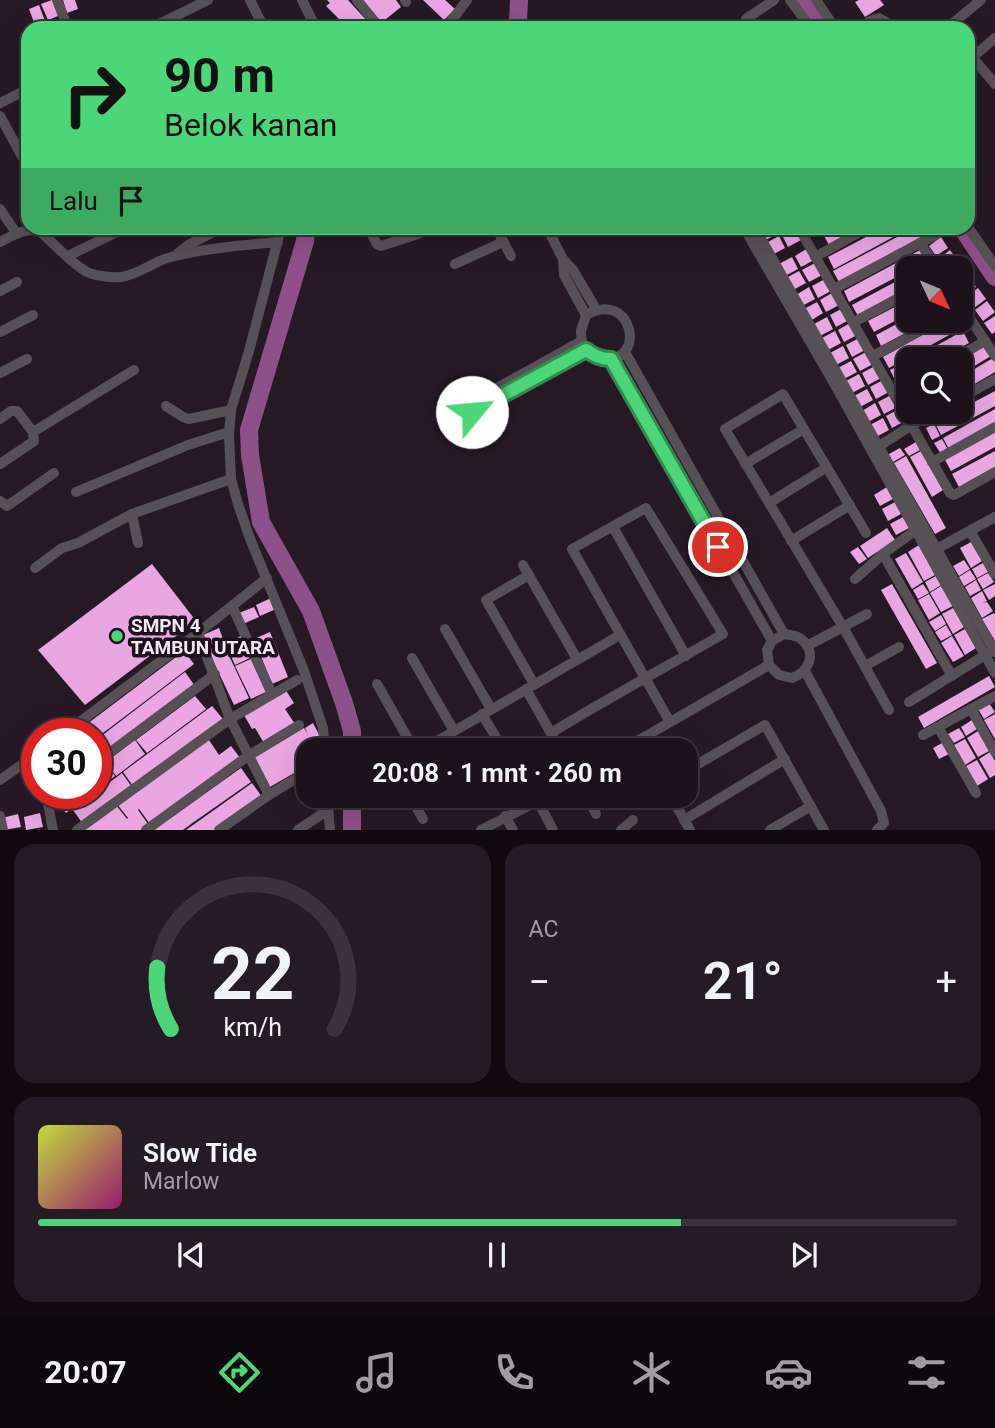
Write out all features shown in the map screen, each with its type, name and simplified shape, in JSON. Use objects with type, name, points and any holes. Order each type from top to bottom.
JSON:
[{"type":"street","points":[[57,0],[65,21]]},
{"type":"street","points":[[165,21],[208,0]]},
{"type":"street","points":[[250,0],[260,21]]},
{"type":"street","points":[[302,0],[312,21]]},
{"type":"street","points":[[357,0],[374,21]]},
{"type":"street","points":[[451,21],[467,0]]},
{"type":"street","points":[[746,19],[774,0]]},
{"type":"street","points":[[790,0],[805,21]]},
{"type":"street","points":[[816,0],[829,21]]},
{"type":"street","points":[[956,21],[981,0]]},
{"type":"street","points":[[821,21],[826,18]]},
{"type":"street","points":[[975,55],[995,38]]},
{"type":"street","points":[[975,64],[995,84]]},
{"type":"street","points":[[0,103],[21,92]]},
{"type":"street","points":[[0,116],[21,154]]},
{"type":"street","points":[[0,209],[17,234]]},
{"type":"street","points":[[0,242],[21,233]]},
{"type":"street","points":[[44,235],[89,272],[119,278],[175,256],[278,242]]},
{"type":"street","points":[[68,257],[111,235]]},
{"type":"street","points":[[175,256],[207,235]]},
{"type":"street","points":[[280,235],[231,410],[231,479],[249,536],[296,648],[319,714],[324,738]]},
{"type":"street","points":[[372,235],[379,246],[403,235]]},
{"type":"street","points":[[500,235],[510,256]]},
{"type":"street","points":[[551,235],[563,259],[573,270],[591,312]]},
{"type":"street","points":[[749,235],[792,302]]},
{"type":"street","points":[[758,235],[792,302],[992,651],[995,673]]},
{"type":"street","points":[[803,235],[950,493],[953,495],[995,472]]},
{"type":"street","points":[[815,257],[854,235]]},
{"type":"street","points":[[834,289],[935,235]]},
{"type":"street","points":[[974,235],[995,266]]},
{"type":"street","points":[[455,264],[503,242]]},
{"type":"street","points":[[920,243],[929,256]]},
{"type":"street","points":[[0,291],[17,282]]},
{"type":"street","points":[[854,322],[896,299]]},
{"type":"street","points":[[612,311],[623,316],[629,325],[631,337],[625,352],[611,359],[604,359],[596,357],[584,345],[581,329],[591,312],[612,311]]},
{"type":"street","points":[[0,332],[33,316]]},
{"type":"street","points":[[973,323],[995,356]]},
{"type":"street","points":[[873,356],[916,333]]},
{"type":"street","points":[[973,348],[985,341]]},
{"type":"street","points":[[584,345],[488,404],[472,412],[469,409],[468,404],[584,345]]},
{"type":"street","points":[[625,352],[784,634]]},
{"type":"street","points":[[0,373],[27,359]]},
{"type":"street","points":[[611,359],[772,641]]},
{"type":"street","points":[[33,432],[134,370]]},
{"type":"street","points":[[973,391],[995,379]]},
{"type":"street","points":[[866,533],[783,394],[725,429],[843,627],[889,710]]},
{"type":"street","points":[[166,406],[190,419],[231,410]]},
{"type":"street","points":[[0,419],[11,411],[17,411],[33,432],[34,441],[0,464]]},
{"type":"street","points":[[875,448],[912,425]]},
{"type":"street","points":[[932,462],[995,427]]},
{"type":"street","points":[[746,464],[804,429]]},
{"type":"street","points":[[75,492],[188,445],[229,432]]},
{"type":"street","points":[[875,448],[916,530],[933,552]]},
{"type":"street","points":[[769,503],[827,467]]},
{"type":"street","points":[[0,501],[6,507],[54,473]]},
{"type":"street","points":[[35,568],[62,548],[132,514],[231,479]]},
{"type":"street","points":[[791,541],[850,505]]},
{"type":"street","points":[[551,733],[645,678],[723,634],[646,508],[572,549],[620,635],[645,678],[670,722]]},
{"type":"street","points":[[132,514],[138,543]]},
{"type":"street","points":[[933,552],[995,517]]},
{"type":"street","points":[[613,527],[686,656]]},
{"type":"street","points":[[855,579],[916,530]]},
{"type":"street","points":[[970,531],[992,562],[995,574]]},
{"type":"street","points":[[883,554],[952,676]]},
{"type":"street","points":[[554,738],[486,600],[526,570],[577,659]]},
{"type":"street","points":[[85,718],[267,578]]},
{"type":"street","points":[[232,606],[272,694]]},
{"type":"street","points":[[807,646],[867,614]]},
{"type":"street","points":[[445,629],[498,738]]},
{"type":"street","points":[[198,633],[230,719],[270,795]]},
{"type":"street","points":[[784,634],[804,640],[810,651],[809,665],[805,671],[792,678],[779,675],[769,665],[767,650],[772,641],[784,634]]},
{"type":"street","points":[[441,738],[620,635]]},
{"type":"street","points":[[865,667],[899,647]]},
{"type":"street","points":[[909,702],[992,651]]},
{"type":"street","points":[[412,658],[454,731]]},
{"type":"street","points":[[642,738],[769,665]]},
{"type":"street","points":[[805,671],[881,811],[884,823],[877,830]]},
{"type":"street","points":[[112,751],[215,674]]},
{"type":"street","points":[[77,830],[230,719],[297,680]]},
{"type":"street","points":[[377,684],[410,738]]},
{"type":"street","points":[[923,734],[995,696]]},
{"type":"street","points":[[971,709],[995,752]]},
{"type":"street","points":[[146,830],[248,756],[299,725]]},
{"type":"street","points":[[698,764],[765,725],[824,830]]},
{"type":"street","points":[[938,727],[976,793]]},
{"type":"street","points":[[677,808],[687,825],[785,759]]},
{"type":"street","points":[[0,780],[21,766]]},
{"type":"street","points":[[219,830],[296,779]]},
{"type":"street","points":[[481,830],[536,802],[553,830]]},
{"type":"street","points":[[770,830],[811,806]]},
{"type":"street","points":[[417,808],[423,819]]},
{"type":"street","points":[[593,808],[596,814]]},
{"type":"street","points":[[51,809],[53,830]]},
{"type":"street","points":[[298,830],[328,810],[330,830]]},
{"type":"street","points":[[0,816],[3,830]]},
{"type":"street","points":[[505,816],[513,830]]},
{"type":"street","points":[[621,830],[633,820]]},
{"type":"building","points":[[52,0],[58,16],[48,20],[41,4]]},
{"type":"building","points":[[63,0],[75,0],[78,9],[67,13]]},
{"type":"building","points":[[327,0],[348,0],[367,21],[341,21],[326,6],[330,3]]},
{"type":"building","points":[[363,0],[396,0],[401,7],[384,21],[379,21]]},
{"type":"building","points":[[423,0],[445,0],[455,9],[444,20]]},
{"type":"building","points":[[880,0],[884,5],[865,17],[855,2]]},
{"type":"building","points":[[39,5],[45,21],[34,21],[29,9]]},
{"type":"building","points":[[761,235],[775,235],[764,241]]},
{"type":"building","points":[[782,235],[798,235],[801,240],[788,247]]},
{"type":"building","points":[[824,235],[847,235],[829,245]]},
{"type":"building","points":[[870,235],[897,235],[834,269],[828,257]]},
{"type":"building","points":[[901,235],[928,235],[839,282],[833,271]]},
{"type":"building","points":[[779,236],[785,248],[772,255],[766,243]]},
{"type":"building","points":[[941,237],[948,248],[936,256],[929,246]]},
{"type":"building","points":[[808,248],[814,260],[801,267],[795,256]]},
{"type":"building","points":[[922,249],[926,256],[909,256]]},
{"type":"building","points":[[950,250],[954,256],[942,256]]},
{"type":"building","points":[[792,257],[798,269],[785,276],[779,264]]},
{"type":"building","points":[[815,263],[822,275],[809,282],[802,270]]},
{"type":"building","points":[[896,263],[896,277],[849,302],[844,291]]},
{"type":"building","points":[[799,271],[806,283],[793,290],[786,278]]},
{"type":"building","points":[[825,279],[831,291],[818,298],[812,286]]},
{"type":"building","points":[[896,281],[896,295],[858,316],[852,305]]},
{"type":"building","points":[[809,287],[815,299],[802,306],[796,295]]},
{"type":"building","points":[[978,288],[986,299],[974,308],[973,307],[973,292]]},
{"type":"building","points":[[832,293],[839,305],[826,312],[820,300]]},
{"type":"building","points":[[987,301],[995,312],[983,321],[975,310]]},
{"type":"building","points":[[817,302],[823,313],[810,321],[804,309]]},
{"type":"building","points":[[896,306],[896,320],[874,332],[868,321]]},
{"type":"building","points":[[843,308],[849,320],[836,327],[830,315]]},
{"type":"building","points":[[995,316],[995,332],[992,334],[984,323]]},
{"type":"building","points":[[827,317],[833,329],[820,336],[814,324]]},
{"type":"building","points":[[850,323],[857,335],[844,342],[838,330]]},
{"type":"building","points":[[896,324],[896,333],[906,333],[881,346],[876,335]]},
{"type":"building","points":[[835,331],[841,343],[828,350],[822,338]]},
{"type":"building","points":[[926,333],[953,333],[927,347],[901,347]]},
{"type":"building","points":[[959,333],[964,333],[969,343],[962,347],[934,347]]},
{"type":"building","points":[[859,338],[865,350],[852,357],[846,345]]},
{"type":"building","points":[[985,345],[991,356],[973,367],[973,352]]},
{"type":"building","points":[[843,346],[849,358],[836,365],[830,353]]},
{"type":"building","points":[[896,350],[896,364],[889,368],[883,357]]},
{"type":"building","points":[[866,352],[873,364],[860,371],[853,359]]},
{"type":"building","points":[[993,358],[995,362],[995,372],[973,385],[973,370]]},
{"type":"building","points":[[851,361],[857,372],[844,379],[838,368]]},
{"type":"building","points":[[875,366],[881,378],[868,385],[862,373]]},
{"type":"building","points":[[896,367],[896,382],[890,370]]},
{"type":"building","points":[[859,374],[865,386],[852,393],[846,381]]},
{"type":"building","points":[[883,380],[889,392],[876,399],[870,387]]},
{"type":"building","points":[[867,389],[873,400],[860,407],[854,396]]},
{"type":"building","points":[[995,391],[995,406],[973,418],[973,403]]},
{"type":"building","points":[[891,395],[896,408],[884,414],[878,402]]},
{"type":"building","points":[[875,403],[881,415],[868,422],[862,411]]},
{"type":"building","points":[[995,409],[995,424],[949,449],[943,438],[973,424],[973,421]]},
{"type":"building","points":[[896,411],[896,424],[899,424],[892,428],[886,416]]},
{"type":"building","points":[[883,418],[889,430],[876,437],[870,425]]},
{"type":"building","points":[[934,424],[940,436],[932,440],[926,428]]},
{"type":"building","points":[[936,424],[961,424],[941,435]]},
{"type":"building","points":[[995,430],[995,447],[951,471],[944,458]]},
{"type":"building","points":[[942,439],[948,450],[941,454],[934,443]]},
{"type":"building","points":[[916,442],[920,450],[909,456],[904,449]]},
{"type":"building","points":[[900,448],[905,455],[893,462],[889,454]]},
{"type":"building","points":[[921,451],[943,490],[932,497],[910,457]]},
{"type":"building","points":[[995,451],[995,467],[959,487],[952,474]]},
{"type":"building","points":[[906,456],[946,528],[935,534],[894,463]]},
{"type":"building","points":[[887,487],[893,499],[880,506],[874,495]]},
{"type":"building","points":[[895,502],[901,514],[888,521],[882,509]]},
{"type":"building","points":[[903,517],[909,528],[896,535],[890,524]]},
{"type":"building","points":[[887,528],[895,540],[868,558],[860,546]]},
{"type":"building","points":[[971,542],[982,561],[971,568],[960,548]]},
{"type":"building","points":[[919,545],[935,575],[924,581],[908,552]]},
{"type":"building","points":[[858,547],[867,559],[859,564],[850,552]]},
{"type":"building","points":[[906,553],[923,582],[912,589],[895,559]]},
{"type":"building","points":[[964,560],[970,569],[959,576],[953,566]]},
{"type":"building","points":[[983,563],[988,572],[977,578],[972,569]]},
{"type":"building","name":"SMPN 4 TAMBUN UTARA","points":[[152,564],[196,621],[85,705],[38,650]]},
{"type":"building","points":[[970,570],[976,579],[964,586],[959,577]]},
{"type":"building","points":[[988,573],[994,582],[983,589],[977,579]]},
{"type":"building","points":[[936,576],[941,585],[930,592],[925,582]]},
{"type":"building","points":[[976,580],[981,590],[970,596],[965,587]]},
{"type":"building","points":[[892,584],[937,663],[926,669],[881,590]]},
{"type":"building","points":[[923,584],[929,593],[918,599],[913,590]]},
{"type":"building","points":[[995,584],[995,596],[989,600],[983,590]]},
{"type":"building","points":[[941,586],[953,606],[941,612],[930,593]]},
{"type":"building","points":[[982,591],[987,601],[983,603],[987,602],[993,611],[982,618],[971,598]]},
{"type":"building","points":[[929,594],[940,613],[929,620],[918,600]]},
{"type":"building","points":[[271,598],[276,609],[260,616],[256,605]]},
{"type":"building","points":[[254,607],[259,617],[243,624],[239,613]]},
{"type":"building","points":[[953,608],[964,627],[953,634],[942,614]]},
{"type":"building","points":[[994,613],[995,615],[995,641],[982,619]]},
{"type":"building","points":[[941,615],[946,624],[935,631],[929,622]]},
{"type":"building","points":[[946,625],[952,635],[941,641],[935,632]]},
{"type":"building","points":[[219,628],[223,639],[208,646],[203,635]]},
{"type":"building","points":[[965,629],[976,648],[965,655],[954,635]]},
{"type":"building","points":[[270,632],[288,677],[272,684],[254,639]]},
{"type":"building","points":[[241,636],[250,658],[235,665],[225,643]]},
{"type":"building","points":[[952,636],[964,656],[953,662],[941,643]]},
{"type":"building","points":[[223,643],[249,698],[234,705],[208,650]]},
{"type":"building","points":[[184,651],[194,664],[112,726],[112,718],[95,718]]},
{"type":"building","points":[[251,659],[266,692],[251,699],[235,666]]},
{"type":"building","points":[[185,672],[195,686],[112,749],[112,728]]},
{"type":"building","points":[[989,676],[995,687],[924,728],[918,717]]},
{"type":"building","points":[[285,689],[294,703],[285,709],[295,724],[264,743],[244,715]]},
{"type":"building","points":[[195,696],[206,709],[147,753],[136,740]]},
{"type":"building","points":[[989,703],[995,712],[984,719],[978,709]]},
{"type":"building","points":[[212,706],[223,719],[133,786],[123,772]]},
{"type":"building","points":[[995,714],[995,739],[984,720]]},
{"type":"building","points":[[972,720],[977,729],[966,736],[961,727]]},
{"type":"building","points":[[313,723],[321,738],[296,738],[296,772],[270,787],[254,758],[304,728],[308,734],[305,728]]},
{"type":"building","points":[[959,728],[965,737],[954,743],[948,734]]},
{"type":"building","points":[[978,731],[989,751],[978,757],[967,738]]},
{"type":"building","points":[[965,739],[976,758],[965,765],[954,745]]},
{"type":"building","points":[[135,740],[145,754],[116,776],[112,770],[112,757]]},
{"type":"building","points":[[209,740],[219,755],[231,746],[241,759],[150,824],[139,809],[148,824],[141,830],[81,830],[116,805],[127,819],[117,804]]},
{"type":"building","points":[[942,743],[949,754],[939,759],[933,748]]},
{"type":"building","points":[[990,752],[995,761],[995,775],[990,778],[979,759]]},
{"type":"building","points":[[977,760],[988,779],[977,786],[966,766]]},
{"type":"building","points":[[241,768],[251,782],[183,830],[154,830]]},
{"type":"building","points":[[122,773],[132,787],[112,802],[112,781]]},
{"type":"building","points":[[252,783],[262,797],[216,830],[186,830]]},
{"type":"building","points":[[74,809],[103,809],[83,824]]},
{"type":"building","points":[[40,813],[43,827],[26,830],[24,817]]},
{"type":"building","points":[[18,814],[21,827],[4,830],[2,818]]},
{"type":"waterway","points":[[518,21],[519,0]]},
{"type":"waterway","points":[[805,0],[821,21]]},
{"type":"waterway","points":[[305,235],[249,430],[250,455],[261,522],[311,611],[344,703],[352,738]]},
{"type":"waterway","points":[[967,235],[995,277]]},
{"type":"waterway","points":[[352,808],[352,830]]},
{"type":"place","name":"SMPN 4 TAMBUN UTARA","points":[[117,636]]},
{"type":"route","points":[[472,412],[586,350],[596,357],[611,359],[718,547]]}]
